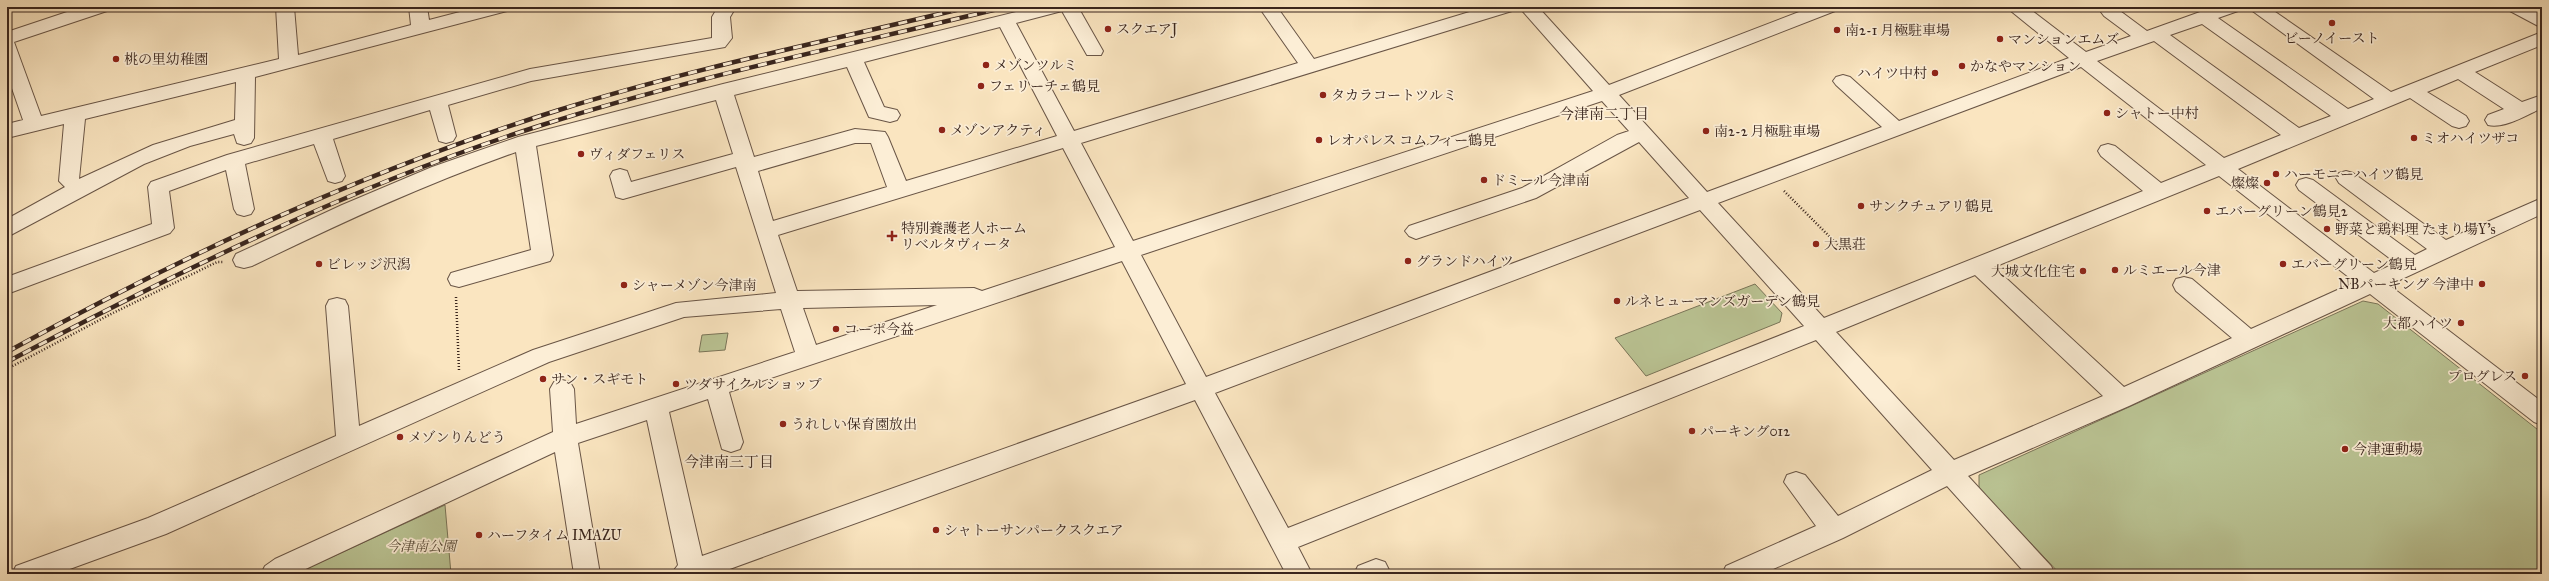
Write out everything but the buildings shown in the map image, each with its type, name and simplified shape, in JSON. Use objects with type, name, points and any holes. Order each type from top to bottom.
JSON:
[{"type":"street","points":[[7,38],[101,7]]},
{"type":"street","points":[[285,7],[289,64]]},
{"type":"street","points":[[418,7],[421,28]]},
{"type":"street","points":[[7,131],[289,64],[421,28],[469,11],[501,7]]},
{"type":"street","points":[[7,286],[163,228],[158,187],[239,159],[321,134],[530,75],[718,43],[723,38],[721,17],[727,7]]},
{"type":"street","points":[[244,260],[349,210],[439,172],[525,142],[723,90],[1058,7]]},
{"type":"street","points":[[1069,7],[1094,51]]},
{"type":"street","points":[[766,231],[1068,138],[1506,7]]},
{"type":"street","points":[[1528,7],[1704,200],[1948,473],[2042,574]]},
{"type":"street","points":[[274,574],[284,567],[351,535],[565,437],[716,386],[997,296],[1128,250],[1606,93],[1829,7]]},
{"type":"street","points":[[2015,7],[2542,415]]},
{"type":"street","points":[[656,406],[688,573],[1199,389],[2082,60],[2232,7]]},
{"type":"street","points":[[2256,7],[2389,100]]},
{"type":"street","points":[[2516,7],[2542,22]]},
{"type":"street","points":[[1270,10],[1310,66]]},
{"type":"street","points":[[2110,12],[2150,36],[2297,137]]},
{"type":"street","points":[[2204,17],[2346,117]]},
{"type":"street","points":[[1005,19],[1128,250],[1199,389],[1299,574]]},
{"type":"street","points":[[1282,542],[1820,329],[2542,38]]},
{"type":"street","points":[[7,46],[34,124]]},
{"type":"street","points":[[853,58],[876,112],[890,115]]},
{"type":"street","points":[[2460,71],[2520,110]]},
{"type":"street","points":[[244,208],[239,159],[245,124],[246,74]]},
{"type":"street","points":[[1843,81],[1896,129]]},
{"type":"street","points":[[723,90],[766,231],[808,356]]},
{"type":"street","points":[[2411,90],[2459,121]]},
{"type":"street","points":[[437,101],[446,136]]},
{"type":"street","points":[[2495,120],[2542,101]]},
{"type":"street","points":[[69,181],[75,116]]},
{"type":"street","points":[[7,230],[75,191],[136,161],[183,141],[245,124]]},
{"type":"street","points":[[321,134],[335,176]]},
{"type":"street","points":[[1416,231],[1529,193],[1624,140],[1643,134]]},
{"type":"street","points":[[620,176],[624,192],[855,136],[878,137],[899,191]]},
{"type":"street","points":[[459,279],[542,255],[525,142]]},
{"type":"street","points":[[2108,151],[2158,193]]},
{"type":"street","points":[[2346,178],[2443,250]]},
{"type":"street","points":[[2306,185],[2412,264]]},
{"type":"street","points":[[1735,574],[1834,530],[1948,473],[2120,399],[2370,282],[2542,205]]},
{"type":"street","points":[[1978,265],[2120,399]]},
{"type":"street","points":[[2184,285],[2248,339]]},
{"type":"street","points":[[24,574],[157,526],[348,440],[541,356],[684,309],[790,300],[997,296]]},
{"type":"street","points":[[337,306],[348,440]]},
{"type":"street","points":[[716,386],[731,442]]},
{"type":"street","points":[[562,389],[565,437],[587,574]]},
{"type":"street","points":[[1796,482],[1834,530]]},
{"type":"path","points":[[1770,176],[1839,246]]},
{"type":"path","points":[[7,369],[108,315],[217,262],[244,260]]},
{"type":"path","points":[[459,279],[456,292],[455,320],[461,391]]},
{"type":"green space","points":[[1755,284],[1782,313],[1780,322],[1646,376],[1615,338]]},
{"type":"green space","name":"今津運動場","points":[[2363,301],[2378,304],[2542,433],[2542,574],[2060,574],[1979,488],[1979,475]]},
{"type":"green space","points":[[728,333],[725,350],[699,352],[702,335]]},
{"type":"green space","name":"今津南公園","points":[[445,505],[451,574],[295,574]]},
{"type":"railway","points":[[7,352],[74,316],[209,249],[277,217],[416,159],[559,110],[609,95],[763,55],[969,7]]},
{"type":"railway","points":[[7,362],[137,295],[268,232],[402,175],[470,149],[597,108],[655,92],[771,62],[1006,7]]},
{"type":"place","name":"ビーノイースト","points":[[2332,23]]},
{"type":"place","name":"スクエアJ","points":[[1108,29]]},
{"type":"place","name":"南2-1 月極駐車場","points":[[1837,30]]},
{"type":"place","name":"マンションエムズ","points":[[2000,39]]},
{"type":"place","name":"桃の里幼稚園","points":[[116,59]]},
{"type":"place","name":"メゾンツルミ","points":[[986,65]]},
{"type":"place","name":"かなやマンション","points":[[1962,66]]},
{"type":"place","name":"ハイツ中村","points":[[1935,73]]},
{"type":"place","name":"フェリーチェ鶴見","points":[[981,86]]},
{"type":"place","name":"タカラコートツルミ","points":[[1323,95]]},
{"type":"place","name":"シャトー中村","points":[[2107,113]]},
{"type":"place","name":"メゾンアクティ","points":[[942,130]]},
{"type":"place","name":"南2-2 月極駐車場","points":[[1706,131]]},
{"type":"place","name":"ミオハイツザコ","points":[[2414,138]]},
{"type":"place","name":"レオパレス コムフィー鶴見","points":[[1319,140]]},
{"type":"place","name":"ヴィダフェリス","points":[[581,154]]},
{"type":"place","name":"ハーモニーハイツ鶴見","points":[[2276,174]]},
{"type":"place","name":"ドミール今津南","points":[[1484,180]]},
{"type":"place","name":"燦燦","points":[[2267,183]]},
{"type":"place","name":"サンクチュアリ鶴見","points":[[1861,206]]},
{"type":"place","name":"エバーグリーン鶴見2","points":[[2207,211]]},
{"type":"place","name":"野菜と鶏料理 たまり場Y's","points":[[2327,229]]},
{"type":"place","name":"特別養護老人ホーム リベルタヴィータ","points":[[892,236]]},
{"type":"place","name":"大黒荘","points":[[1816,244]]},
{"type":"place","name":"グランドハイツ","points":[[1408,261]]},
{"type":"place","name":"ビレッジ沢潟","points":[[319,264]]},
{"type":"place","name":"エバーグリーン鶴見","points":[[2283,264]]},
{"type":"place","name":"ルミエール今津","points":[[2115,270]]},
{"type":"place","name":"大城文化住宅","points":[[2083,271]]},
{"type":"place","name":"NBパーキング 今津中","points":[[2482,284]]},
{"type":"place","name":"シャーメゾン今津南","points":[[624,285]]},
{"type":"place","name":"ルネヒューマンズガーデン鶴見","points":[[1617,301]]},
{"type":"place","name":"大都ハイツ","points":[[2461,323]]},
{"type":"place","name":"コーポ今益","points":[[836,329]]},
{"type":"place","name":"プログレス","points":[[2525,376]]},
{"type":"place","name":"サン・スギモト","points":[[543,379]]},
{"type":"place","name":"ツダサイクルショップ","points":[[676,384]]},
{"type":"place","name":"うれしい保育園放出","points":[[783,424]]},
{"type":"place","name":"パーキング012","points":[[1692,431]]},
{"type":"place","name":"メゾンりんどう","points":[[400,437]]},
{"type":"place","name":"今津運動場","points":[[2345,449]]},
{"type":"place","name":"シャトーサンパークスクエア","points":[[936,530]]},
{"type":"place","name":"ハーフタイム IMAZU","points":[[479,535]]},
{"type":"district","name":"今津南二丁目","points":[[1604,114]]},
{"type":"district","name":"今津南三丁目","points":[[729,462]]}]
